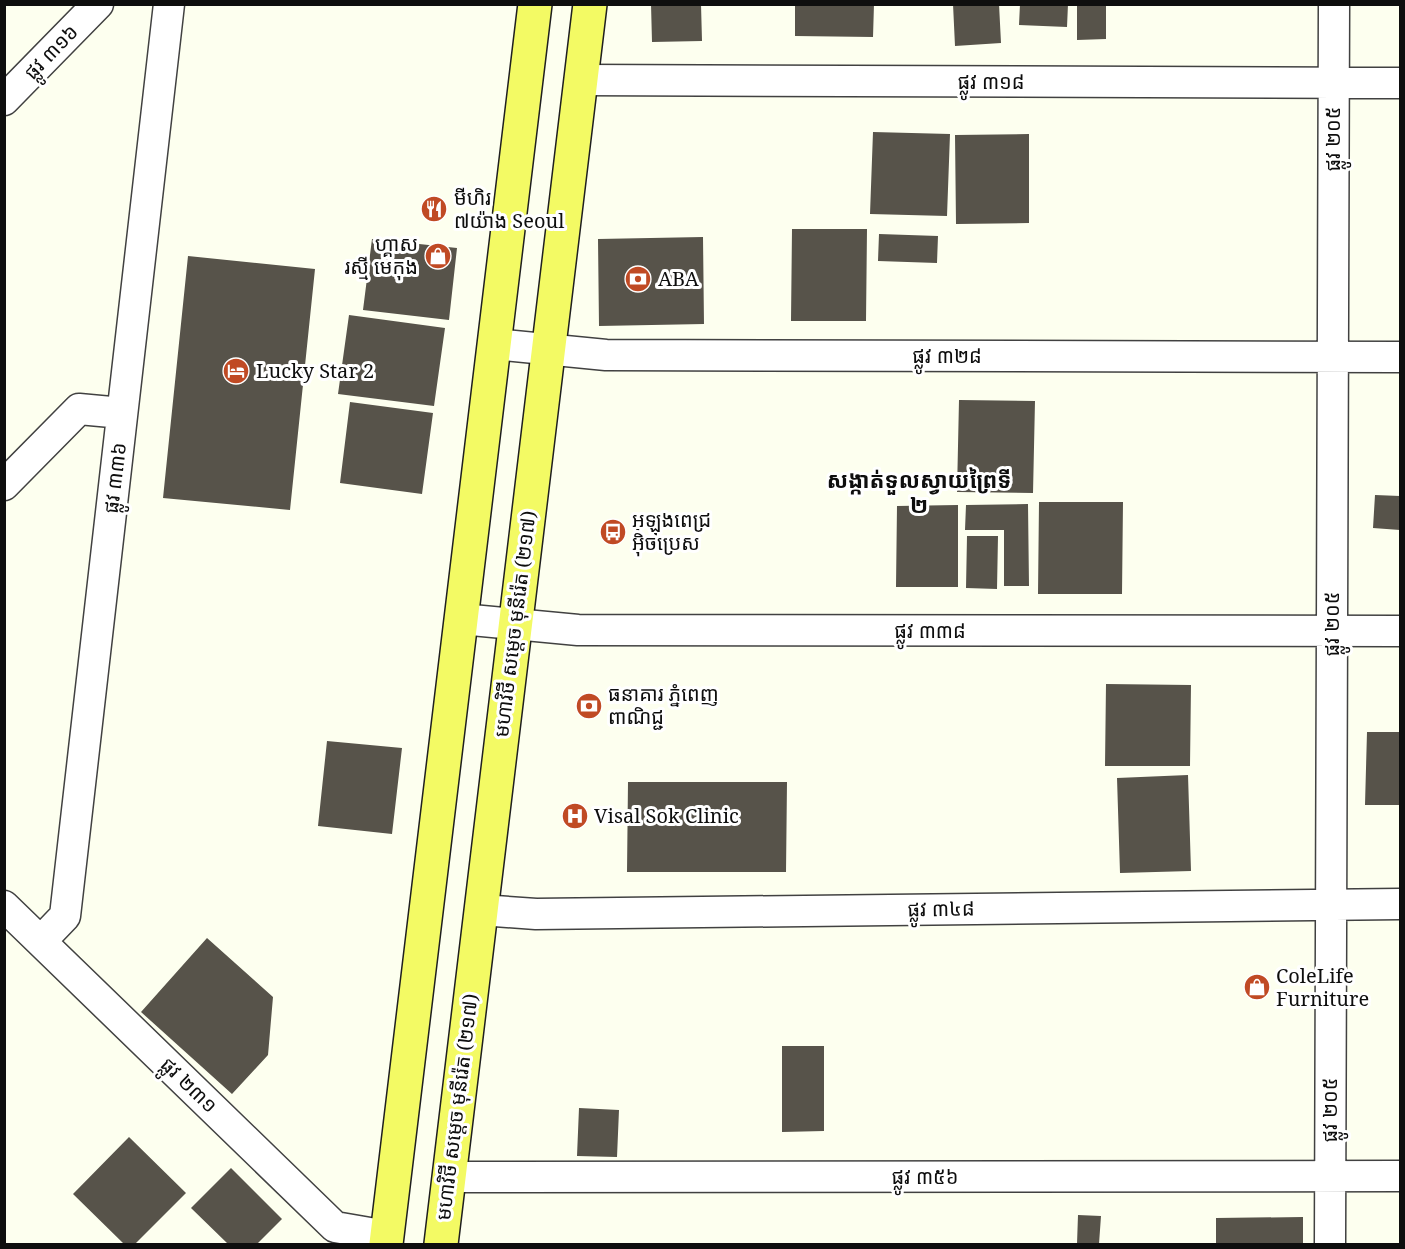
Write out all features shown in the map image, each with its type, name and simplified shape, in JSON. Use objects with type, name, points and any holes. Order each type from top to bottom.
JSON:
[{"type":"main road","points":[[386,1240],[535,4]]},
{"type":"main road","name":"មហាវិថី សម្តេច មុនីរ៉េត (២១៧)","points":[[441,1245],[590,4]]},
{"type":"street","name":"ផ្លូវ ៣១៦","points":[[4,99],[98,4]]},
{"type":"street","name":"ផ្លូវ ៣៣៦","points":[[41,941],[65,916],[169,4]]},
{"type":"street","name":"ផ្លូវ ២០៥","points":[[1330,1245],[1334,4]]},
{"type":"street","name":"ផ្លូវ ៣១៨","points":[[581,80],[1401,83]]},
{"type":"street","name":"ផ្លូវ ៣២៨","points":[[494,344],[606,355],[1401,357]]},
{"type":"street","points":[[4,485],[79,409],[122,413]]},
{"type":"street","name":"ផ្លូវ ៣៣៨","points":[[461,619],[578,630],[1401,631]]},
{"type":"street","name":"ផ្លូវ ៣៤៨","points":[[481,910],[536,914],[1401,904]]},
{"type":"street","name":"ផ្លូវ ២៣១","points":[[8,915],[41,941],[335,1227],[386,1240]]},
{"type":"street","name":"ផ្លូវ ៣៥៦","points":[[449,1177],[1401,1176]]},
{"type":"building","points":[[651,4],[701,4],[702,41],[652,42]]},
{"type":"building","points":[[795,4],[874,4],[873,37],[795,36]]},
{"type":"building","points":[[953,4],[999,4],[1001,43],[955,46]]},
{"type":"building","points":[[1020,4],[1068,4],[1067,27],[1019,25]]},
{"type":"building","points":[[1077,4],[1106,4],[1106,39],[1077,40]]},
{"type":"building","points":[[873,132],[950,134],[947,216],[870,214]]},
{"type":"building","points":[[1029,134],[1029,223],[956,224],[955,135]]},
{"type":"building","points":[[792,229],[867,229],[866,321],[791,321]]},
{"type":"building","points":[[879,234],[938,236],[937,263],[878,261]]},
{"type":"building","points":[[703,237],[704,324],[599,326],[598,239]]},
{"type":"building","points":[[372,239],[457,248],[449,320],[363,310]]},
{"type":"building","points":[[188,256],[315,269],[290,510],[163,498]]},
{"type":"building","points":[[349,315],[445,328],[434,406],[338,394]]},
{"type":"building","points":[[959,400],[1035,401],[1033,493],[957,492]]},
{"type":"building","points":[[350,402],[433,413],[422,494],[340,483]]},
{"type":"building","points":[[1375,495],[1400,496],[1400,530],[1373,528]]},
{"type":"building","points":[[1039,502],[1123,502],[1122,594],[1038,594]]},
{"type":"building","points":[[1028,504],[1029,586],[1004,586],[1004,530],[965,530],[966,505]]},
{"type":"building","points":[[958,505],[958,587],[896,587],[897,506]]},
{"type":"building","points":[[967,536],[998,536],[997,589],[966,588]]},
{"type":"building","points":[[1106,684],[1191,685],[1190,766],[1105,766]]},
{"type":"building","points":[[1367,732],[1400,732],[1400,805],[1365,805]]},
{"type":"building","points":[[327,741],[402,748],[392,834],[318,826]]},
{"type":"building","points":[[1188,775],[1191,871],[1120,873],[1117,778]]},
{"type":"building","points":[[628,782],[787,782],[786,872],[627,872]]},
{"type":"building","points":[[207,938],[273,997],[268,1055],[232,1094],[141,1012]]},
{"type":"building","points":[[782,1046],[824,1046],[824,1131],[782,1132]]},
{"type":"building","points":[[579,1108],[619,1110],[617,1157],[577,1156]]},
{"type":"building","points":[[129,1137],[186,1193],[135,1244],[124,1244],[73,1194]]},
{"type":"building","points":[[231,1168],[282,1219],[257,1244],[228,1244],[191,1208]]},
{"type":"building","points":[[1078,1215],[1101,1216],[1099,1244],[1077,1244]]},
{"type":"building","points":[[1303,1217],[1303,1244],[1216,1244],[1216,1218]]},
{"type":"place","name":"មីហិរ ៧យ៉ាង Seoul","points":[[434,209]]},
{"type":"place","name":"ហ្គាស រស្មី មេកុង","points":[[438,256]]},
{"type":"place","name":"ABA","points":[[638,279]]},
{"type":"place","name":"Lucky Star 2","points":[[236,371]]},
{"type":"place","name":"អុឡុងពេជ្រ អ៊ិចប្រេស","points":[[613,532]]},
{"type":"place","name":"ធនាគារ ភ្នំពេញ ពាណិជ្ជ","points":[[589,706]]},
{"type":"place","name":"Visal Sok Clinic","points":[[575,816]]},
{"type":"place","name":"ColeLife Furniture","points":[[1257,987]]},
{"type":"district","name":"សង្កាត់ទួលស្វាយព្រៃទី ២","points":[[919,492]]}]
